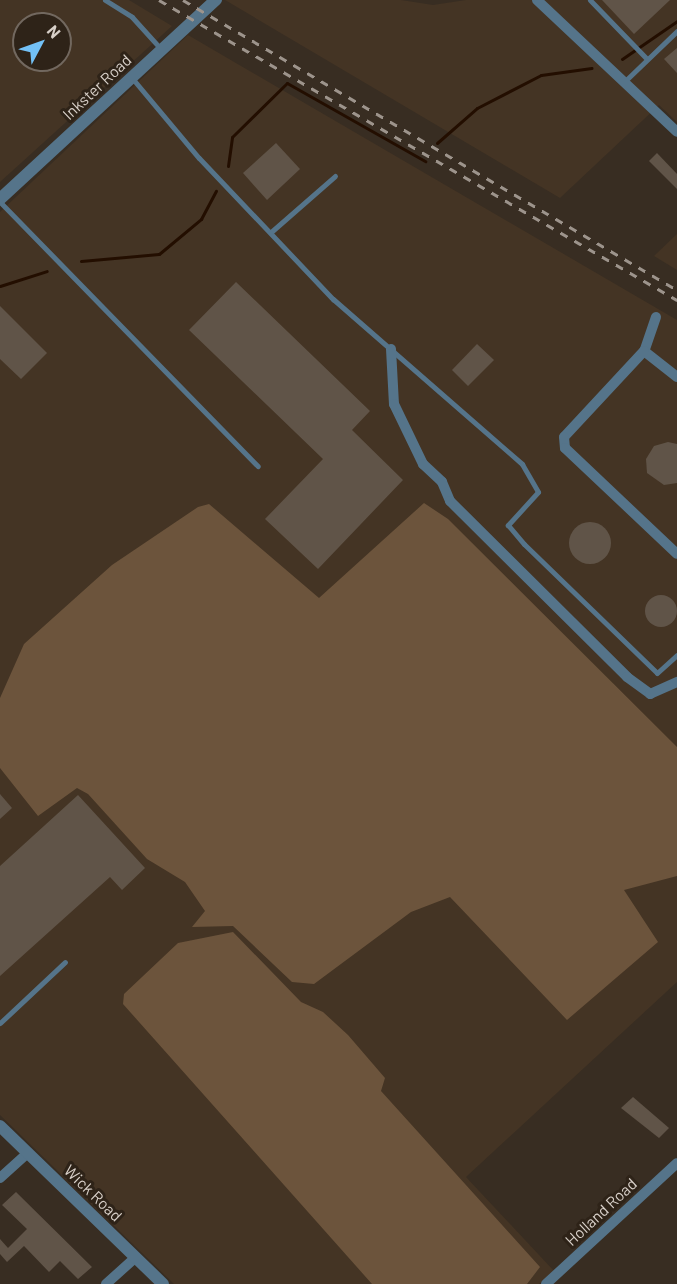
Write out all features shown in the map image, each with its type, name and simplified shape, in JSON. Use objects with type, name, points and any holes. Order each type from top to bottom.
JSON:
[{"type":"street","name":"Inkster Road","points":[[0,201],[132,78],[160,48],[216,0]]},
{"type":"street","points":[[537,0],[677,132]]},
{"type":"street","points":[[656,317],[644,351],[564,437],[565,448],[677,554]]},
{"type":"street","points":[[391,350],[394,404],[423,464],[442,482],[450,501],[627,677],[650,694],[677,682]]},
{"type":"street","points":[[644,351],[677,377]]},
{"type":"street","name":"Wick Road","points":[[0,1126],[163,1284]]},
{"type":"street","points":[[0,1178],[28,1153]]},
{"type":"street","name":"Holland Road","points":[[546,1284],[677,1163]]},
{"type":"street","points":[[106,1284],[136,1257]]},
{"type":"lane","points":[[105,0],[132,17],[160,48]]},
{"type":"lane","points":[[590,0],[647,59]]},
{"type":"lane","points":[[625,81],[677,31]]},
{"type":"lane","points":[[132,78],[333,299],[529,474],[538,492],[508,525],[524,544],[657,673],[677,655]]},
{"type":"lane","points":[[272,232],[335,176]]},
{"type":"lane","points":[[0,201],[258,466]]},
{"type":"lane","points":[[0,1023],[65,962]]},
{"type":"shaded area","points":[[0,0],[129,0],[172,26],[0,182]]},
{"type":"shaded area","points":[[225,0],[401,0],[433,5],[466,0],[677,0],[677,122],[659,105],[560,198]]},
{"type":"shaded area","points":[[188,35],[677,320],[677,982],[466,1177],[554,1271],[539,1284],[174,1284],[0,1115],[0,212]]},
{"type":"shaded area","points":[[677,234],[677,270],[654,256]]},
{"type":"shaded area","points":[[424,503],[448,519],[677,747],[677,876],[624,890],[658,942],[567,1020],[450,897],[411,912],[314,984],[292,982],[233,926],[192,927],[205,911],[185,882],[147,859],[88,794],[77,788],[38,816],[0,768],[0,698],[24,644],[112,565],[198,507],[209,504],[319,598]]},
{"type":"shaded area","points":[[233,932],[301,1002],[323,1012],[348,1035],[385,1078],[381,1091],[540,1267],[527,1284],[372,1284],[123,1004],[124,994],[178,943]]},
{"type":"building","points":[[602,0],[670,0],[634,34]]},
{"type":"building","points":[[677,48],[677,73],[664,59]]},
{"type":"building","points":[[276,143],[300,169],[267,200],[243,173]]},
{"type":"building","points":[[657,153],[677,174],[677,189],[649,161]]},
{"type":"building","points":[[236,282],[370,411],[352,430],[403,480],[318,569],[265,519],[323,459],[189,330]]},
{"type":"building","points":[[0,306],[47,353],[21,379],[0,359]]},
{"type":"building","points":[[477,344],[494,360],[468,386],[452,370]]},
{"type":"building","points":[[668,442],[677,444],[677,483],[664,485],[647,473],[646,459],[654,446]]},
{"type":"building","points":[[590,522],[598,523],[605,528],[610,535],[610,551],[605,558],[598,563],[590,564],[582,563],[575,558],[570,551],[569,543],[570,535],[575,528],[582,523]]},
{"type":"building","points":[[661,595],[673,599],[677,611],[673,623],[661,627],[649,623],[645,611],[649,599]]},
{"type":"building","points":[[0,794],[12,808],[0,819]]},
{"type":"building","points":[[78,795],[145,868],[122,890],[110,877],[0,976],[0,866]]},
{"type":"building","points":[[633,1097],[669,1128],[659,1138],[621,1108]]},
{"type":"building","points":[[16,1192],[92,1267],[78,1279],[60,1261],[49,1272],[24,1246],[7,1262],[0,1254],[0,1239],[8,1248],[27,1229],[2,1205]]},
{"type":"waterway","points":[[622,59],[677,21]]},
{"type":"waterway","points":[[437,143],[477,108],[541,75],[592,68]]},
{"type":"waterway","points":[[228,166],[232,137],[287,83],[425,161]]},
{"type":"waterway","points":[[81,261],[159,254],[201,219],[216,191]]},
{"type":"waterway","points":[[0,286],[47,271]]},
{"type":"railway","points":[[159,0],[677,300]]},
{"type":"railway","points":[[183,0],[677,290]]}]
